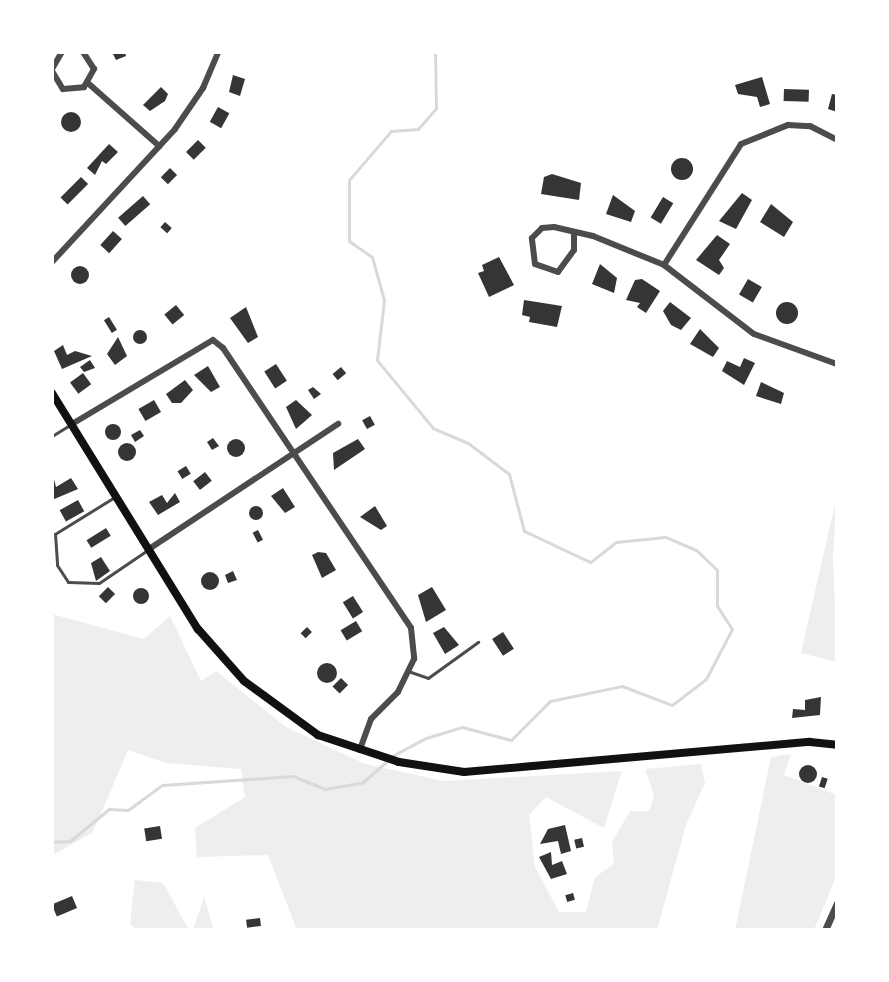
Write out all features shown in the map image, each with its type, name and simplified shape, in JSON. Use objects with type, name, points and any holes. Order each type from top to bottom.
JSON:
[{"type":"main road","points":[[52,393],[198,629],[244,681],[297,723],[360,750],[434,770],[508,771],[810,742],[837,745]]},
{"type":"street","points":[[62,52],[52,70],[59,85],[68,90],[89,84]]},
{"type":"street","points":[[83,52],[94,69],[89,84]]},
{"type":"street","points":[[52,262],[159,146],[203,88],[218,52]]},
{"type":"street","points":[[89,84],[159,146]]},
{"type":"street","points":[[664,265],[741,144],[788,125],[810,126],[837,140]]},
{"type":"street","points":[[574,232],[574,250],[558,272],[535,264],[532,238],[542,228],[574,232],[664,265],[754,334],[837,364]]},
{"type":"street","points":[[72,424],[213,340],[223,348],[290,453],[411,628],[414,659],[398,692],[371,719],[360,750]]},
{"type":"street","points":[[149,549],[338,424]]},
{"type":"street","points":[[825,930],[835,916],[837,904]]},
{"type":"lane","points":[[52,436],[72,424]]},
{"type":"lane","points":[[116,496],[55,534],[57,565],[68,582],[99,583],[149,549]]},
{"type":"lane","points":[[408,671],[428,678],[478,642]]},
{"type":"shaded area","points":[[837,495],[833,558],[837,662],[801,653]]},
{"type":"shaded area","points":[[52,614],[144,639],[170,616],[201,681],[216,671],[286,727],[365,764],[444,781],[622,771],[604,828],[546,797],[529,815],[535,867],[559,912],[586,912],[595,877],[614,864],[612,842],[630,811],[649,811],[654,796],[645,769],[701,764],[705,783],[686,825],[657,930],[297,930],[268,855],[197,857],[195,828],[245,797],[241,769],[166,763],[128,750],[93,832],[52,856]]},
{"type":"shaded area","points":[[791,754],[784,775],[837,795],[837,875],[814,930],[735,930],[771,757]]},
{"type":"shaded area","points":[[135,880],[163,883],[189,930],[136,930],[130,923]]},
{"type":"shaded area","points":[[204,897],[214,930],[193,930]]},
{"type":"building","points":[[112,52],[125,52],[126,56],[116,60]]},
{"type":"building","points":[[233,75],[245,79],[240,96],[229,92]]},
{"type":"building","points":[[762,77],[770,104],[760,107],[757,97],[738,94],[735,85]]},
{"type":"building","points":[[161,87],[168,94],[165,101],[150,111],[143,105]]},
{"type":"building","points":[[784,89],[809,90],[809,102],[784,101]]},
{"type":"building","points":[[832,94],[837,95],[837,112],[828,109]]},
{"type":"building","points":[[218,107],[229,113],[221,128],[210,122]]},
{"type":"building","points":[[71,112],[78,115],[81,122],[78,129],[71,132],[64,129],[61,122],[64,115]]},
{"type":"building","points":[[198,140],[206,148],[194,160],[186,152]]},
{"type":"building","points":[[109,144],[118,152],[106,164],[102,161],[95,175],[87,168]]},
{"type":"building","points":[[682,158],[693,169],[682,180],[671,169]]},
{"type":"building","points":[[170,168],[177,175],[168,184],[161,177]]},
{"type":"building","points":[[552,174],[581,183],[579,200],[541,194],[544,177]]},
{"type":"building","points":[[81,177],[88,184],[68,205],[60,198]]},
{"type":"building","points":[[742,193],[752,200],[736,229],[719,221]]},
{"type":"building","points":[[613,195],[635,211],[631,222],[606,214]]},
{"type":"building","points":[[143,196],[150,204],[125,226],[118,218]]},
{"type":"building","points":[[663,197],[673,203],[661,224],[651,218]]},
{"type":"building","points":[[771,204],[793,222],[784,237],[760,222]]},
{"type":"building","points":[[165,222],[172,228],[167,233],[160,227]]},
{"type":"building","points":[[113,231],[122,239],[109,253],[100,245]]},
{"type":"building","points":[[717,235],[730,244],[719,260],[724,268],[719,275],[696,260]]},
{"type":"building","points":[[499,257],[514,285],[489,297],[478,273],[484,271],[482,265]]},
{"type":"building","points":[[600,264],[617,278],[614,293],[592,284]]},
{"type":"building","points":[[80,266],[89,275],[80,284],[71,275]]},
{"type":"building","points":[[642,279],[660,291],[646,313],[637,307],[640,303],[626,300],[635,280]]},
{"type":"building","points":[[748,279],[762,287],[753,303],[739,295]]},
{"type":"building","points":[[524,300],[562,306],[557,327],[529,322],[530,317],[522,315]]},
{"type":"building","points":[[670,302],[691,318],[681,330],[671,325],[663,311]]},
{"type":"building","points":[[787,302],[798,313],[787,324],[776,313]]},
{"type":"building","points":[[176,305],[184,315],[173,325],[164,314]]},
{"type":"building","points":[[246,307],[258,337],[248,343],[230,318]]},
{"type":"building","points":[[109,317],[117,330],[112,333],[104,320]]},
{"type":"building","points":[[700,329],[719,348],[713,357],[690,344]]},
{"type":"building","points":[[140,330],[147,337],[140,344],[133,337]]},
{"type":"building","points":[[118,337],[127,356],[115,365],[107,354]]},
{"type":"building","points":[[63,345],[67,355],[75,351],[92,356],[62,369],[54,351]]},
{"type":"building","points":[[744,358],[755,363],[744,385],[722,371],[727,361],[740,367]]},
{"type":"building","points":[[90,360],[95,368],[84,372],[80,367]]},
{"type":"building","points":[[276,364],[287,381],[275,388],[264,372]]},
{"type":"building","points":[[208,366],[220,387],[211,392],[194,375]]},
{"type":"building","points":[[341,367],[346,373],[338,380],[333,374]]},
{"type":"building","points":[[83,373],[91,384],[78,394],[70,382]]},
{"type":"building","points":[[185,380],[193,390],[181,403],[172,403],[166,394]]},
{"type":"building","points":[[761,382],[784,393],[781,404],[756,396]]},
{"type":"building","points":[[313,387],[321,394],[314,399],[308,390]]},
{"type":"building","points":[[154,400],[161,412],[145,421],[138,409]]},
{"type":"building","points":[[296,400],[312,415],[296,429],[286,407]]},
{"type":"building","points":[[370,416],[375,425],[367,429],[362,420]]},
{"type":"building","points":[[113,424],[119,426],[119,438],[113,440],[107,438],[105,432],[107,426]]},
{"type":"building","points":[[140,430],[144,436],[135,442],[131,435]]},
{"type":"building","points":[[213,438],[219,446],[212,450],[207,442]]},
{"type":"building","points":[[236,439],[245,448],[236,457],[227,448]]},
{"type":"building","points":[[358,439],[365,449],[334,470],[333,453]]},
{"type":"building","points":[[127,443],[136,452],[127,461],[118,452]]},
{"type":"building","points":[[186,466],[191,474],[182,479],[178,471]]},
{"type":"building","points":[[52,471],[56,487],[71,478],[78,489],[52,500]]},
{"type":"building","points":[[205,472],[212,481],[200,490],[193,481]]},
{"type":"building","points":[[283,488],[295,507],[285,513],[271,496]]},
{"type":"building","points":[[175,493],[180,502],[158,515],[149,502],[162,495],[167,503]]},
{"type":"building","points":[[78,500],[84,511],[66,522],[60,510]]},
{"type":"building","points":[[256,506],[263,513],[256,520],[249,513]]},
{"type":"building","points":[[375,506],[387,526],[381,530],[360,517]]},
{"type":"building","points":[[106,528],[111,536],[91,548],[86,540]]},
{"type":"building","points":[[258,530],[263,540],[258,543],[253,533]]},
{"type":"building","points":[[326,553],[336,570],[322,578],[312,555]]},
{"type":"building","points":[[101,557],[110,571],[96,581],[91,563]]},
{"type":"building","points":[[233,571],[237,580],[228,583],[225,575]]},
{"type":"building","points":[[206,572],[214,572],[219,581],[217,588],[206,590],[201,585],[201,577]]},
{"type":"building","points":[[108,587],[115,594],[106,603],[99,596]]},
{"type":"building","points":[[432,587],[446,610],[426,622],[418,595]]},
{"type":"building","points":[[141,588],[149,596],[141,604],[133,596]]},
{"type":"building","points":[[353,596],[363,612],[353,618],[343,602]]},
{"type":"building","points":[[356,621],[362,631],[347,641],[341,630]]},
{"type":"building","points":[[307,627],[312,632],[306,638],[301,633]]},
{"type":"building","points":[[444,627],[459,645],[445,654],[433,633]]},
{"type":"building","points":[[503,632],[514,649],[503,656],[492,639]]},
{"type":"building","points":[[327,663],[334,666],[337,673],[334,680],[327,683],[320,680],[317,673],[320,666]]},
{"type":"building","points":[[341,678],[348,685],[340,694],[333,686]]},
{"type":"building","points":[[821,697],[820,715],[792,718],[793,709],[805,710],[805,700]]},
{"type":"building","points":[[808,765],[817,774],[808,783],[799,774]]},
{"type":"building","points":[[822,777],[828,779],[825,788],[819,787]]},
{"type":"building","points":[[565,825],[571,851],[561,854],[558,841],[540,844],[548,829]]},
{"type":"building","points":[[160,826],[162,839],[146,841],[144,829]]},
{"type":"building","points":[[582,838],[584,847],[576,849],[574,840]]},
{"type":"building","points":[[551,852],[552,865],[562,861],[567,874],[551,879],[539,857]]},
{"type":"building","points":[[573,893],[575,900],[567,902],[565,895]]},
{"type":"building","points":[[72,896],[77,908],[57,917],[52,904]]},
{"type":"building","points":[[260,918],[261,926],[247,928],[246,920]]},
{"type":"waterway","points":[[392,756],[426,738],[462,727],[511,740],[550,701],[622,686],[672,705],[706,679],[732,629],[717,606],[717,570],[696,550],[665,537],[616,542],[590,562],[524,531],[509,474],[468,443],[433,428],[377,360],[384,300],[372,257],[349,241],[349,180],[391,131],[418,129],[436,108],[435,52]]},
{"type":"waterway","points":[[52,842],[70,841],[109,809],[128,810],[162,785],[293,776],[325,789],[363,782],[387,761]]}]
